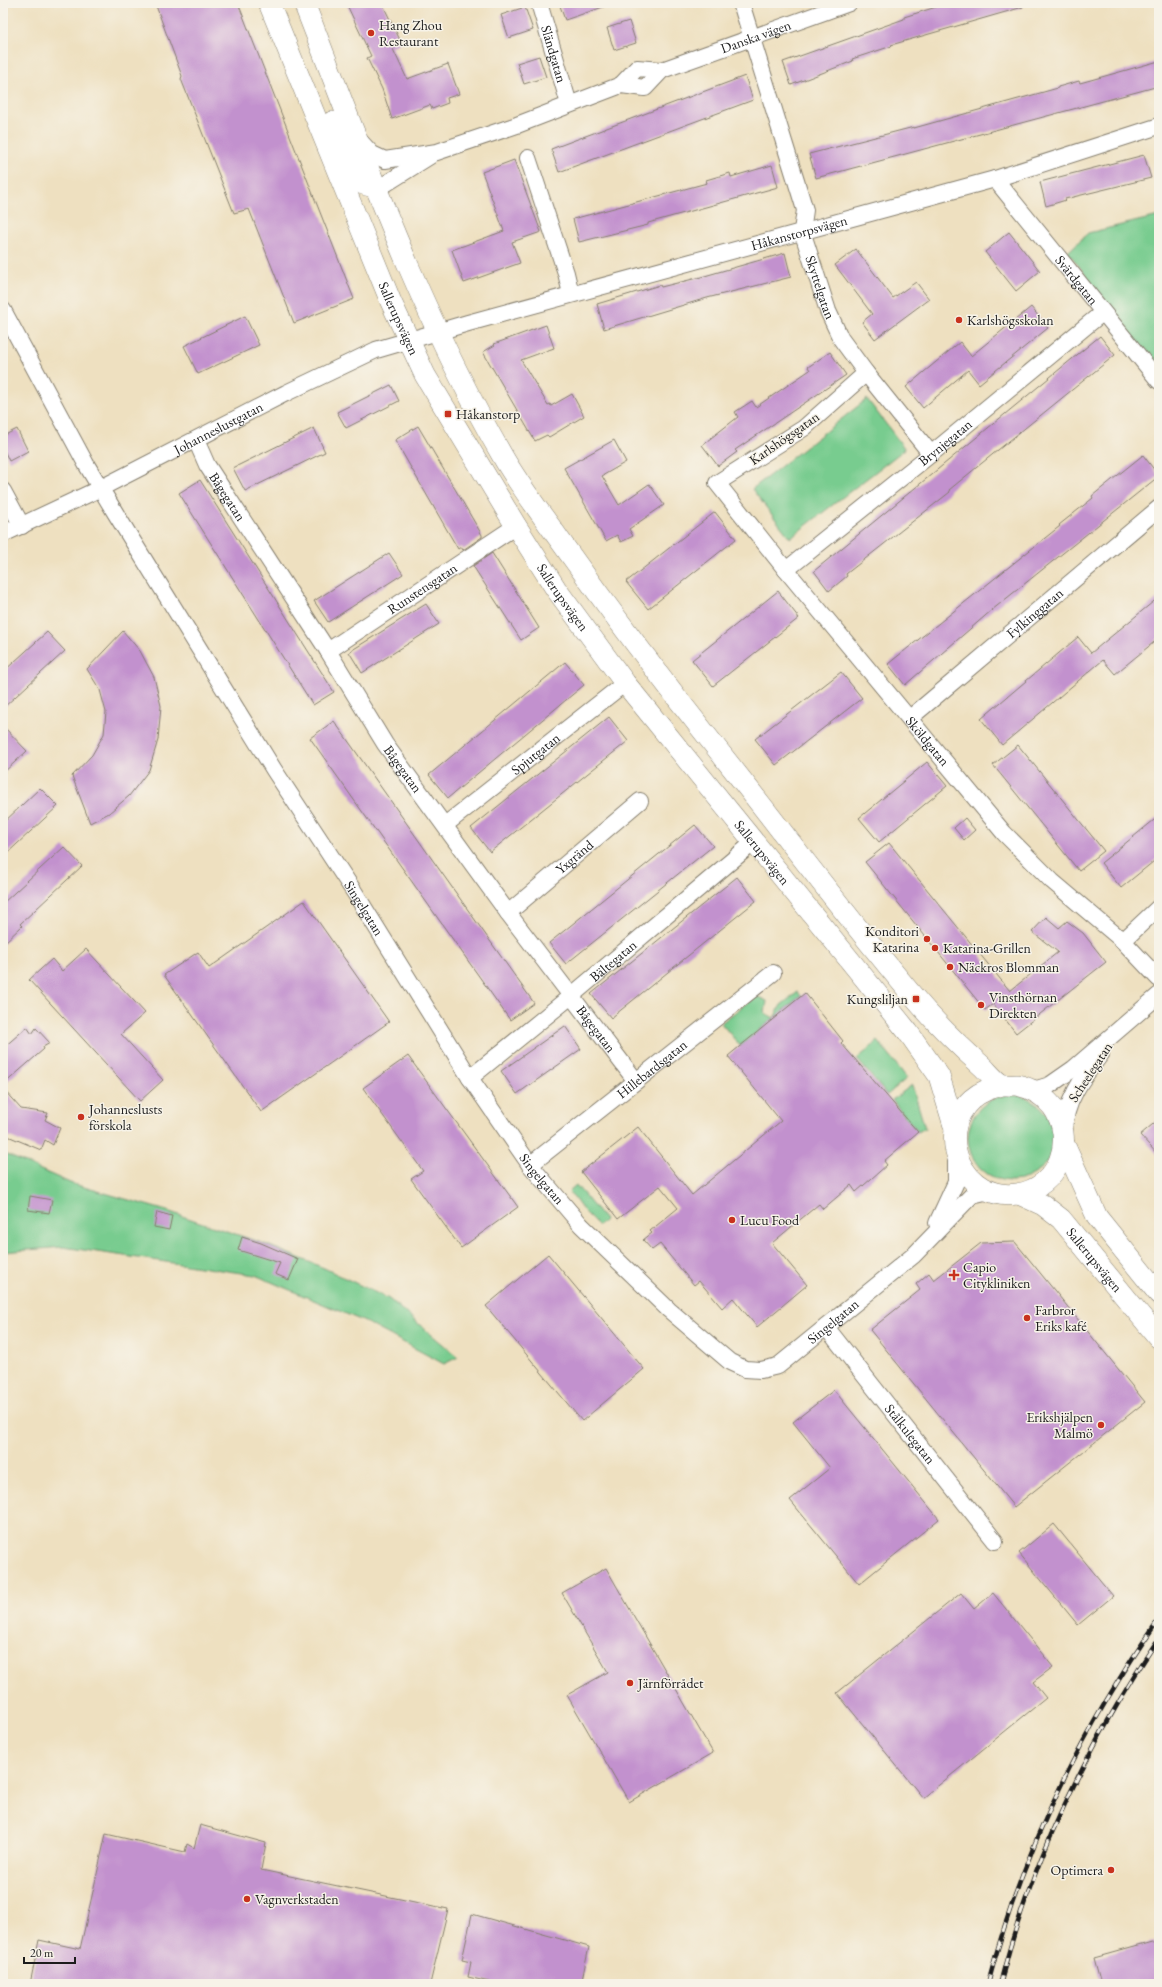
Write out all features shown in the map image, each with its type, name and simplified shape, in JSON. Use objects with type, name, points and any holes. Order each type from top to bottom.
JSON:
[{"type":"main road","name":"Sallerupsvägen","points":[[269,3],[389,299],[424,375],[556,589],[625,683],[908,1032],[939,1076],[955,1130]]},
{"type":"main road","name":"Sallerupsvägen","points":[[304,3],[418,290],[451,361],[505,461],[647,662],[916,999],[967,1053],[1002,1085]]},
{"type":"main road","points":[[291,58],[315,88],[359,179],[369,187],[377,187]]},
{"type":"main road","name":"Sallerupsvägen","points":[[1064,1139],[1061,1158],[1050,1176],[1033,1190],[1019,1194],[1004,1195],[989,1191],[971,1180],[964,1172],[956,1157],[954,1143],[955,1130],[960,1113],[971,1100],[985,1090],[1002,1085],[1024,1087],[1036,1092],[1047,1100],[1055,1110],[1061,1122],[1064,1139],[1097,1216],[1159,1294]]},
{"type":"main road","name":"Sallerupsvägen","points":[[1019,1194],[1043,1205],[1061,1219],[1159,1338]]},
{"type":"street","name":"Sländgatan","points":[[539,3],[569,104]]},
{"type":"street","name":"Skyttelgatan","points":[[740,3],[805,210],[802,231],[828,311],[841,339],[866,373],[931,454]]},
{"type":"street","name":"Danska vägen","points":[[357,136],[365,148],[372,154],[386,160],[436,152],[516,125],[621,85],[637,68],[662,70],[849,3]]},
{"type":"street","name":"Håkanstorpsvägen","points":[[437,332],[571,294],[995,179],[1159,126]]},
{"type":"street","name":"Danska vägen","points":[[377,187],[387,183],[436,152]]},
{"type":"street","points":[[528,158],[566,273],[571,294]]},
{"type":"street","name":"Svärdgatan","points":[[995,179],[1102,313],[1159,381]]},
{"type":"street","name":"Singelgatan","points":[[3,310],[86,464],[274,770],[355,893],[470,1078],[530,1165],[581,1225],[669,1310],[730,1362],[745,1369],[761,1370],[778,1366],[914,1255],[972,1195],[989,1191]]},
{"type":"street","name":"Brynjegatan","points":[[786,570],[931,454],[1102,313]]},
{"type":"street","name":"Johanneslustgatan","points":[[3,534],[101,488],[286,393],[376,350],[437,332]]},
{"type":"street","name":"Karlshögsgatan","points":[[717,483],[804,428],[866,373]]},
{"type":"street","name":"Bågegatan","points":[[196,440],[207,465],[328,650],[385,744],[508,913],[636,1081]]},
{"type":"street","name":"Sköldgatan","points":[[717,483],[786,570],[1004,833],[1052,881],[1123,941],[1159,979]]},
{"type":"street","points":[[3,491],[22,526]]},
{"type":"street","name":"Fylkinggatan","points":[[910,718],[1159,508]]},
{"type":"street","name":"Runstensgatan","points":[[328,650],[516,526]]},
{"type":"street","name":"Spjutgatan","points":[[445,825],[625,683]]},
{"type":"street","name":"Yxgränd","points":[[508,913],[640,801]]},
{"type":"street","name":"Bältegatan","points":[[470,1078],[571,996],[754,842]]},
{"type":"street","points":[[1123,941],[1159,907]]},
{"type":"street","name":"Hillebardsgatan","points":[[530,1165],[773,973]]},
{"type":"street","name":"Scheelegatan","points":[[1024,1087],[1037,1089],[1050,1085],[1073,1069],[1159,994]]},
{"type":"street","name":"Scheelegatan","points":[[1064,1139],[1064,1122],[1068,1107],[1084,1076],[1116,1033]]},
{"type":"street","name":"Singelgatan","points":[[914,1255],[938,1223],[945,1208],[956,1182],[956,1157]]},
{"type":"street","name":"Stålkulegatan","points":[[826,1327],[996,1541]]},
{"type":"green space","points":[[1159,216],[1159,370],[1068,252],[1088,233]]},
{"type":"green space","points":[[867,399],[905,449],[790,538],[752,489]]},
{"type":"green space","points":[[798,992],[801,996],[740,1046],[721,1023],[756,996],[767,1001],[765,1013],[774,1018],[781,1005]]},
{"type":"green space","points":[[878,1041],[907,1078],[887,1095],[857,1059]]},
{"type":"green space","points":[[912,1085],[925,1128],[918,1132],[892,1100]]},
{"type":"green space","points":[[1003,1095],[1019,1095],[1028,1098],[1042,1107],[1051,1121],[1054,1130],[1054,1146],[1051,1155],[1042,1169],[1028,1178],[1019,1181],[1003,1181],[987,1174],[980,1169],[975,1162],[968,1146],[968,1130],[975,1114],[980,1107],[987,1102]]},
{"type":"green space","points":[[3,1153],[70,1183],[167,1211],[262,1243],[324,1268],[389,1299],[458,1357],[444,1364],[365,1322],[255,1275],[63,1247],[3,1252]]},
{"type":"green space","points":[[576,1185],[605,1220],[599,1226],[582,1209],[569,1191]]},
{"type":"building","points":[[155,3],[238,3],[354,299],[294,323],[249,209],[234,213],[181,79],[182,76]]},
{"type":"building","points":[[346,3],[382,3],[401,42],[392,47],[407,79],[448,64],[459,94],[447,98],[448,103],[432,109],[430,105],[392,119],[382,89],[367,58],[371,56]]},
{"type":"building","points":[[559,3],[608,3],[609,5],[565,20]]},
{"type":"building","points":[[949,3],[1022,3],[1023,7],[891,45],[892,46],[852,59],[853,61],[791,85],[783,62],[904,19],[904,17]]},
{"type":"building","points":[[525,7],[533,30],[509,38],[501,15]]},
{"type":"building","points":[[629,21],[636,43],[614,50],[607,28]]},
{"type":"building","points":[[539,56],[546,77],[524,84],[517,63]]},
{"type":"building","points":[[1159,61],[1159,86],[816,178],[809,154],[914,128],[1079,81],[1080,83]]},
{"type":"building","points":[[745,76],[753,100],[559,172],[551,149]]},
{"type":"building","points":[[1144,155],[1151,178],[1065,199],[1066,200],[1046,206],[1040,182]]},
{"type":"building","points":[[514,160],[541,232],[512,242],[520,263],[464,283],[452,250],[504,231],[482,172]]},
{"type":"building","points":[[772,165],[778,187],[648,223],[648,225],[579,242],[573,219],[707,183],[706,180],[730,173],[731,177]]},
{"type":"building","points":[[1009,232],[1040,271],[1016,291],[985,252]]},
{"type":"building","points":[[856,249],[893,298],[916,282],[929,299],[875,339],[862,322],[872,314],[835,265]]},
{"type":"building","points":[[785,253],[791,277],[707,298],[604,329],[597,304],[660,285],[661,287],[701,277]]},
{"type":"building","points":[[1031,307],[1048,328],[979,384],[968,370],[923,408],[906,387],[960,342],[971,356]]},
{"type":"building","points":[[245,316],[259,345],[198,374],[184,346]]},
{"type":"building","points":[[546,325],[554,348],[521,360],[548,405],[550,404],[551,406],[572,394],[584,416],[549,437],[547,435],[535,441],[483,352],[495,345],[494,344]]},
{"type":"building","points":[[1100,336],[1115,355],[949,490],[950,492],[846,574],[847,576],[829,591],[814,571]]},
{"type":"building","points":[[830,352],[846,375],[735,450],[737,452],[718,466],[702,445],[738,417],[735,412],[752,401],[756,407],[810,370],[808,367]]},
{"type":"building","points":[[391,385],[399,401],[346,428],[337,412]]},
{"type":"building","points":[[418,426],[482,535],[482,537],[463,550],[461,547],[458,549],[395,440]]},
{"type":"building","points":[[314,428],[325,452],[245,491],[233,468]]},
{"type":"building","points":[[17,429],[28,451],[9,461],[3,448],[3,436]]},
{"type":"building","points":[[614,440],[626,462],[602,476],[619,505],[649,484],[664,505],[629,529],[633,536],[621,542],[617,535],[606,541],[564,468]]},
{"type":"building","points":[[1143,455],[1159,476],[992,610],[905,685],[888,664],[1060,526],[1059,525],[1093,498],[1092,496]]},
{"type":"building","points":[[200,480],[334,692],[313,705],[179,493]]},
{"type":"building","points":[[715,512],[736,539],[648,609],[626,582]]},
{"type":"building","points":[[389,553],[403,574],[328,622],[314,601]]},
{"type":"building","points":[[492,553],[539,628],[521,640],[473,566]]},
{"type":"building","points":[[778,591],[799,618],[713,686],[692,660]]},
{"type":"building","points":[[1159,597],[1159,638],[1115,674],[1103,660],[1002,745],[981,719],[1078,637],[1091,653]]},
{"type":"building","points":[[426,604],[439,624],[362,673],[349,652]]},
{"type":"building","points":[[123,631],[140,651],[154,677],[161,706],[158,740],[149,770],[129,796],[109,813],[90,823],[72,776],[92,755],[104,734],[106,712],[100,690],[87,669]]},
{"type":"building","points":[[47,632],[65,651],[3,708],[3,672]]},
{"type":"building","points":[[565,662],[584,685],[448,798],[429,775]]},
{"type":"building","points":[[841,672],[862,698],[776,765],[755,739]]},
{"type":"building","points":[[609,717],[628,741],[490,852],[471,828]]},
{"type":"building","points":[[334,721],[534,1003],[510,1020],[310,738]]},
{"type":"building","points":[[3,726],[27,751],[3,773]]},
{"type":"building","points":[[1018,745],[1104,851],[1079,871],[993,765]]},
{"type":"building","points":[[927,762],[947,786],[879,842],[859,818]]},
{"type":"building","points":[[40,788],[58,806],[3,857],[3,823]]},
{"type":"building","points":[[1159,816],[1159,857],[1121,888],[1101,863]]},
{"type":"building","points":[[965,818],[975,830],[964,840],[954,828]]},
{"type":"building","points":[[695,825],[713,846],[566,964],[549,943]]},
{"type":"building","points":[[889,843],[1010,991],[1058,952],[1032,932],[1046,917],[1059,928],[1067,921],[1083,933],[1106,962],[1016,1033],[993,1004],[985,1010],[865,862]]},
{"type":"building","points":[[64,847],[82,866],[20,924],[22,926],[3,944],[3,903]]},
{"type":"building","points":[[737,877],[756,901],[611,1018],[591,994]]},
{"type":"building","points":[[304,901],[389,1022],[261,1112],[164,975],[198,952],[209,968]]},
{"type":"building","points":[[86,949],[145,1013],[121,1034],[163,1080],[140,1101],[29,980],[52,959],[62,971]]},
{"type":"building","points":[[805,993],[843,1041],[841,1043],[918,1132],[884,1161],[887,1165],[856,1192],[851,1185],[823,1209],[819,1204],[772,1243],[807,1285],[757,1327],[733,1298],[722,1308],[699,1281],[694,1285],[660,1244],[652,1250],[643,1240],[652,1233],[650,1231],[678,1208],[660,1186],[618,1219],[581,1172],[638,1127],[692,1195],[781,1121],[728,1056]]},
{"type":"building","points":[[565,1026],[581,1049],[517,1094],[501,1071]]},
{"type":"building","points":[[27,1027],[32,1034],[36,1028],[50,1043],[43,1047],[44,1049],[3,1085],[3,1048]]},
{"type":"building","points":[[408,1056],[518,1207],[461,1248],[411,1179],[423,1171],[363,1088]]},
{"type":"building","points":[[3,1089],[21,1109],[48,1113],[45,1120],[60,1128],[53,1145],[45,1140],[41,1150],[3,1134]]},
{"type":"building","points":[[1159,1119],[1159,1156],[1140,1135]]},
{"type":"building","points":[[30,1196],[52,1200],[49,1213],[28,1210]]},
{"type":"building","points":[[157,1212],[172,1216],[169,1230],[154,1227]]},
{"type":"building","points":[[242,1237],[261,1243],[298,1259],[289,1280],[275,1274],[280,1263],[238,1250]]},
{"type":"building","points":[[1015,1242],[1145,1402],[1014,1507],[870,1330],[920,1290],[916,1284],[929,1273],[934,1280],[981,1243]]},
{"type":"building","points":[[548,1254],[644,1369],[582,1421],[486,1306]]},
{"type":"building","points":[[834,1390],[939,1519],[859,1584],[790,1500],[830,1468],[793,1422]]},
{"type":"building","points":[[1054,1524],[1113,1596],[1078,1625],[1019,1553]]},
{"type":"building","name":"Järnförrådet","points":[[606,1568],[713,1753],[629,1802],[567,1695],[608,1672],[562,1593]]},
{"type":"building","points":[[961,1593],[974,1609],[993,1593],[1053,1667],[1033,1682],[1046,1698],[923,1798],[837,1693]]},
{"type":"building","name":"Vagnverkstaden","points":[[200,1825],[266,1843],[261,1870],[448,1909],[430,1984],[30,1984],[39,1940],[80,1949],[106,1834],[185,1852],[187,1844],[194,1848]]},
{"type":"building","points":[[472,1914],[589,1947],[581,1984],[498,1984],[468,1977],[471,1962],[462,1960]]},
{"type":"building","points":[[1159,1940],[1159,1984],[1101,1984],[1094,1958]]},
{"type":"railway","points":[[988,1984],[1018,1887],[1036,1840],[1057,1794],[1104,1704],[1159,1619]]},
{"type":"railway","points":[[1000,1984],[1022,1911],[1049,1840],[1064,1806],[1098,1738],[1127,1688],[1159,1638]]},
{"type":"place","name":"Hang Zhou Restaurant","points":[[371,33]]},
{"type":"place","name":"Karlshögsskolan","points":[[959,320]]},
{"type":"place","name":"Håkanstorp","points":[[448,414]]},
{"type":"place","name":"Konditori Katarina","points":[[927,939]]},
{"type":"place","name":"Katarina-Grillen","points":[[935,948]]},
{"type":"place","name":"Näckros Blomman","points":[[950,967]]},
{"type":"place","name":"Kungsliljan","points":[[916,999]]},
{"type":"place","name":"Vinsthörnan Direkten","points":[[981,1005]]},
{"type":"place","name":"Johanneslusts förskola","points":[[81,1117]]},
{"type":"place","name":"Lucu Food","points":[[732,1220]]},
{"type":"place","name":"Capio Citykliniken","points":[[954,1275]]},
{"type":"place","name":"Farbror Eriks kafé","points":[[1027,1318]]},
{"type":"place","name":"Erikshjälpen Malmö","points":[[1101,1425]]},
{"type":"place","name":"Järnförrådet","points":[[630,1683]]},
{"type":"place","name":"Optimera","points":[[1111,1870]]},
{"type":"place","name":"Vagnverkstaden","points":[[247,1899]]}]
